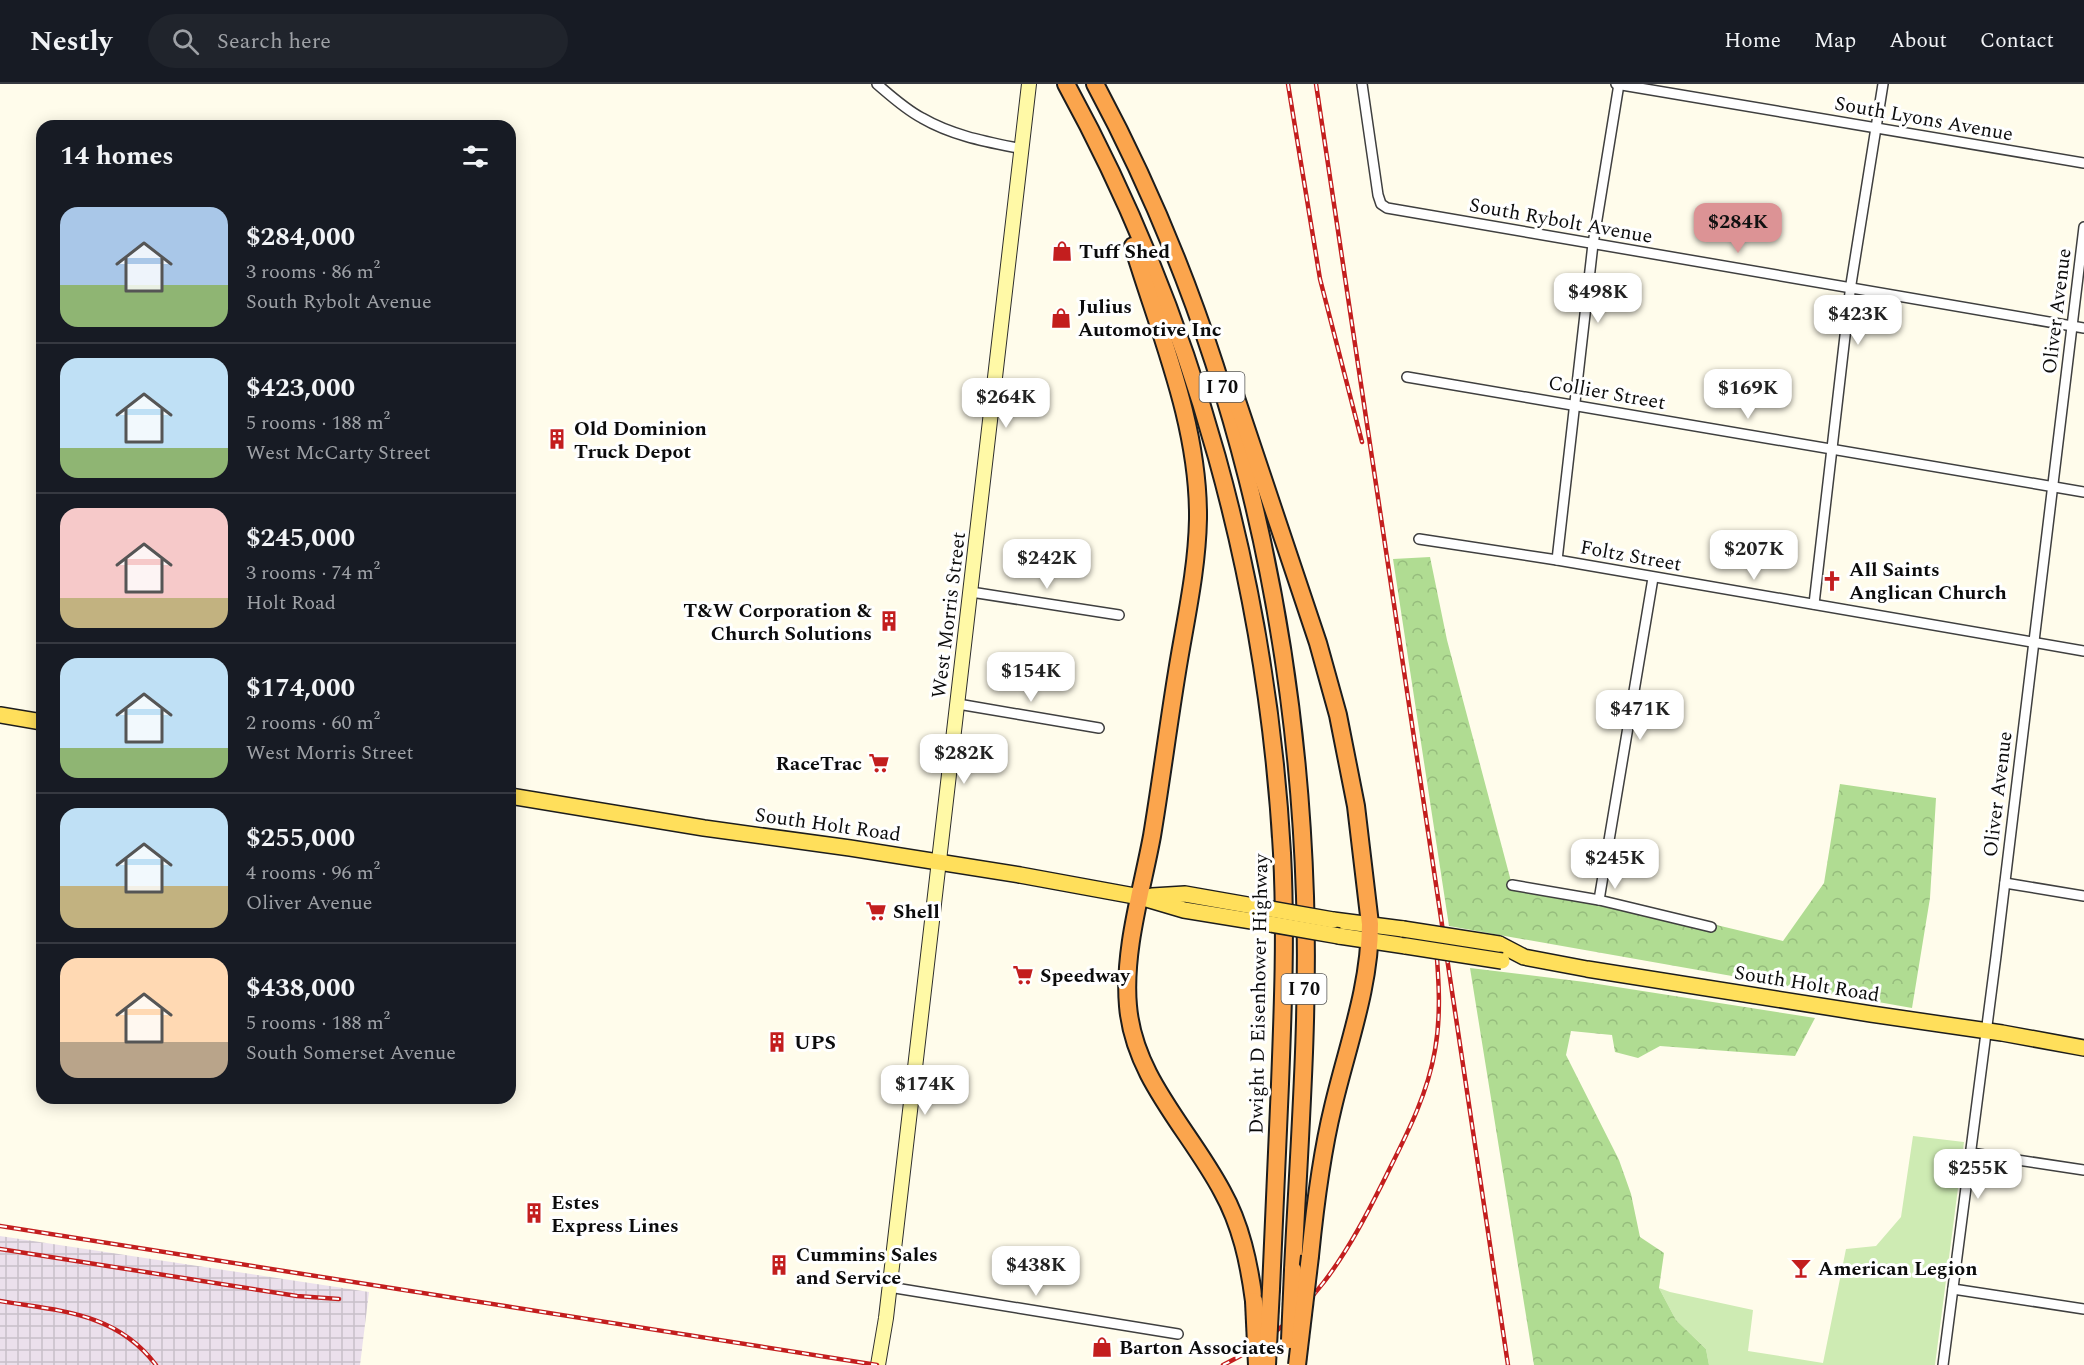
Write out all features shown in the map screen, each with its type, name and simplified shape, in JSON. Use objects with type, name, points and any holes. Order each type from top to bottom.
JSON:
[{"type":"highway","name":"Dwight D Eisenhower Highway","points":[[1066,84],[1108,168],[1153,269],[1207,425],[1243,564],[1257,635],[1279,803],[1284,929],[1282,1034],[1267,1365]]},
{"type":"highway","name":"I 70","points":[[1095,84],[1133,159],[1187,290],[1218,376],[1249,482],[1276,604],[1292,709],[1301,815],[1305,922],[1304,1022],[1289,1365]]},
{"type":"highway","points":[[1108,168],[1185,416],[1194,460],[1197,498],[1197,536],[1193,572],[1152,835],[1129,959],[1127,982],[1129,1014],[1134,1040],[1150,1080],[1215,1178],[1232,1212],[1246,1253],[1254,1301],[1257,1365]]},
{"type":"highway","points":[[1187,290],[1221,358],[1240,408],[1318,643],[1338,715],[1350,770],[1364,861],[1370,932],[1357,1016],[1320,1167],[1297,1365]]},
{"type":"main road","name":"West Morris Street","points":[[878,1365],[890,1287],[1029,84]]},
{"type":"main road","points":[[0,715],[36,721]]},
{"type":"main road","name":"South Holt Road","points":[[516,797],[704,828],[1020,875],[1140,897],[1184,910],[1339,936],[1403,929],[1499,944],[1524,957],[2084,1048]]},
{"type":"main road","name":"South Holt Road","points":[[1140,897],[1185,894],[1333,920],[1406,946],[1502,961],[1524,957]]},
{"type":"street","points":[[877,84],[900,104],[930,123],[962,135],[1022,149]]},
{"type":"street","name":"South Rybolt Avenue","points":[[1362,84],[1378,195],[1381,204],[1387,208],[2084,328]]},
{"type":"street","points":[[1557,560],[1593,244],[1618,84]]},
{"type":"street","name":"South Lyons Avenue","points":[[1618,84],[2084,163]]},
{"type":"street","points":[[1814,604],[1851,289],[1882,84]]},
{"type":"street","name":"Oliver Avenue","points":[[1943,1365],[2005,884],[2084,227]]},
{"type":"street","name":"Collier Street","points":[[1407,377],[2084,492]]},
{"type":"street","name":"Foltz Street","points":[[1419,539],[1557,560],[2084,651]]},
{"type":"street","points":[[1599,900],[1653,578]]},
{"type":"street","points":[[971,592],[1119,615]]},
{"type":"street","points":[[957,705],[1100,728]]},
{"type":"street","points":[[2005,884],[2084,896]]},
{"type":"street","points":[[1512,885],[1599,900],[1711,927]]},
{"type":"street","points":[[1971,1153],[2084,1170]]},
{"type":"street","points":[[890,1287],[1178,1334]]},
{"type":"street","points":[[1953,1289],[2084,1309]]},
{"type":"shaded area","points":[[0,1236],[369,1292],[360,1365],[0,1365]]},
{"type":"green space","points":[[1430,557],[1447,640],[1512,885],[1604,898],[1783,941],[1824,883],[1840,784],[1936,798],[1930,898],[1912,1008],[1449,926],[1393,559]]},
{"type":"green space","points":[[1470,968],[1585,982],[1815,1018],[1795,1056],[1660,1046],[1638,1058],[1615,1052],[1612,1035],[1571,1031],[1566,1055],[1619,1160],[1631,1194],[1640,1237],[1664,1253],[1659,1288],[1676,1320],[1706,1349],[1709,1365],[1534,1365]]},
{"type":"green space","points":[[1913,1136],[1964,1142],[1935,1365],[1709,1365],[1706,1349],[1676,1320],[1659,1288],[1753,1310],[1748,1351],[1823,1363],[1846,1249],[1876,1246],[1901,1217]]},
{"type":"railway","points":[[1288,84],[1320,279],[1362,442]]},
{"type":"railway","points":[[1316,84],[1508,1365]]},
{"type":"railway","points":[[1223,1365],[1254,1348],[1280,1328],[1324,1282],[1359,1229],[1397,1154],[1423,1096],[1435,1050],[1439,1006],[1435,932]]},
{"type":"railway","points":[[0,1226],[877,1365]]},
{"type":"railway","points":[[0,1249],[297,1296],[339,1299]]},
{"type":"railway","points":[[0,1301],[65,1312],[105,1324],[140,1347],[156,1365]]},
{"type":"place","name":"Tuff Shed","points":[[1062,251]]},
{"type":"place","name":"Julius Automotive Inc","points":[[1061,318]]},
{"type":"place","name":"Old Dominion Truck Depot","points":[[557,439]]},
{"type":"place","name":"All Saints Anglican Church","points":[[1832,581]]},
{"type":"place","name":"T&W Corporation & Church Solutions","points":[[889,621]]},
{"type":"place","name":"RaceTrac","points":[[879,763]]},
{"type":"place","name":"Shell","points":[[876,911]]},
{"type":"place","name":"Speedway","points":[[1023,975]]},
{"type":"place","name":"UPS","points":[[777,1042]]},
{"type":"place","name":"Estes Express Lines","points":[[534,1213]]},
{"type":"place","name":"Cummins Sales and Service","points":[[779,1265]]},
{"type":"place","name":"American Legion","points":[[1801,1268]]},
{"type":"place","name":"Barton Associates","points":[[1102,1347]]}]
